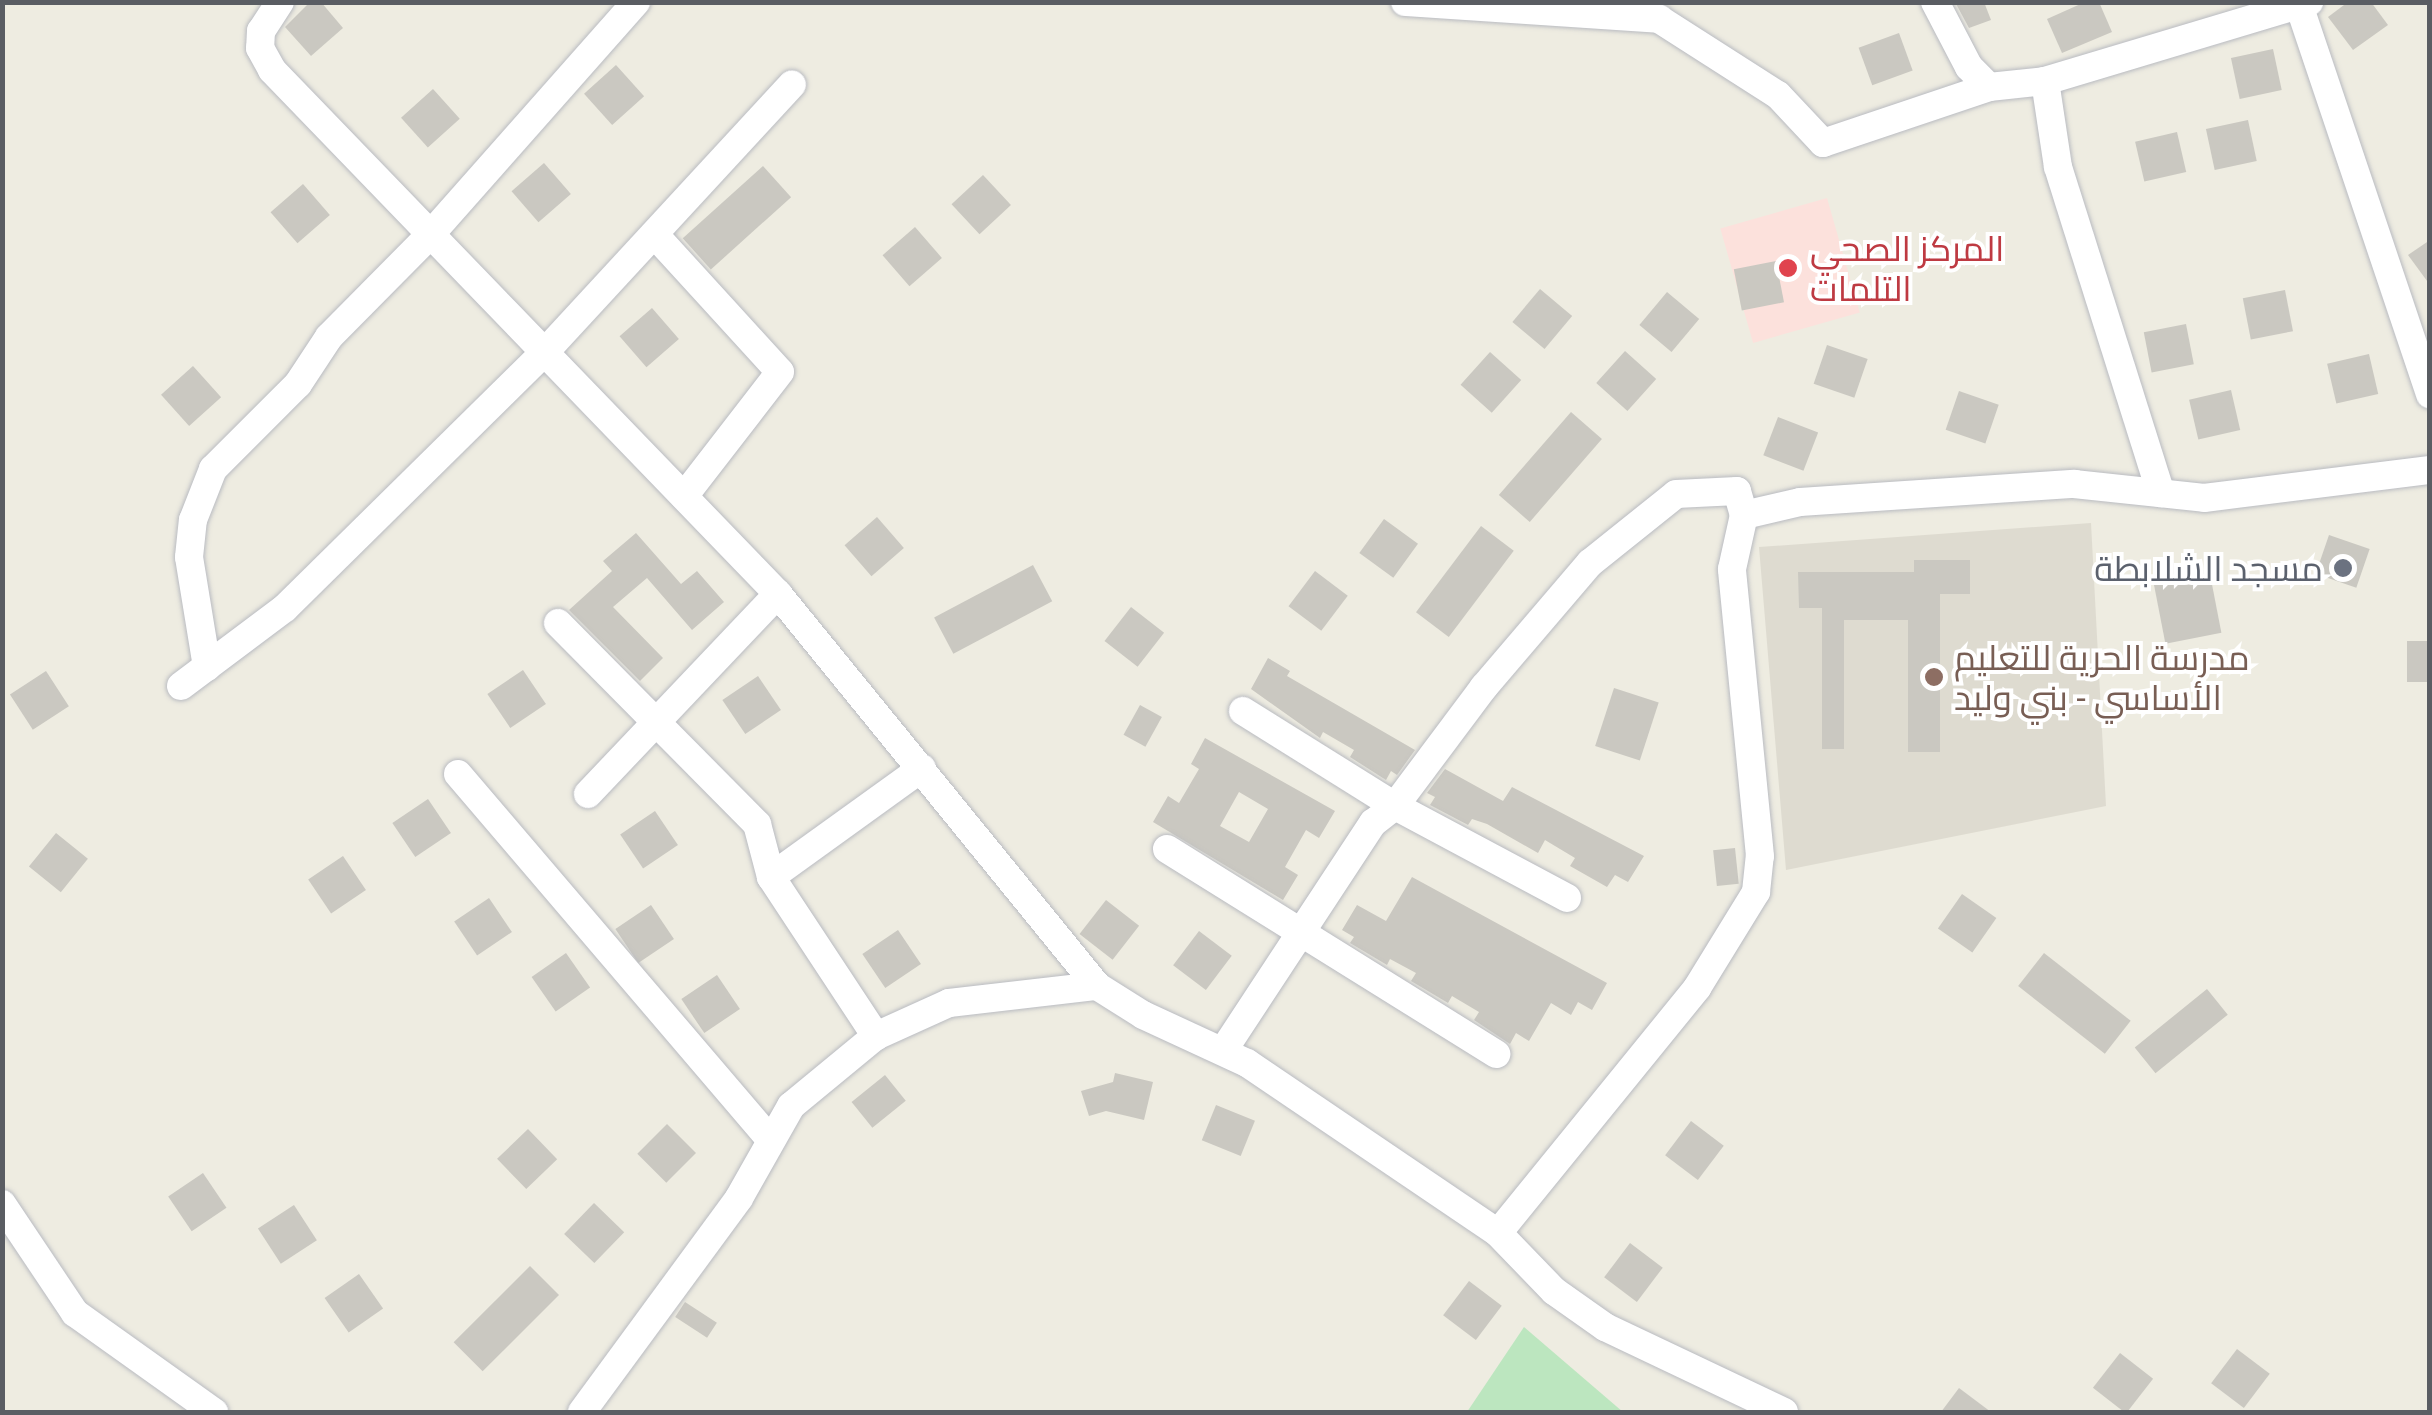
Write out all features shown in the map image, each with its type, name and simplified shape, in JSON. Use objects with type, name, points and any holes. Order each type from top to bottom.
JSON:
[{"type":"street","points":[[280,2],[261,31],[260,48],[272,70],[778,594],[1097,986],[1223,1051],[1498,1233],[1554,1291],[1605,1327],[1784,1412]]},
{"type":"street","points":[[207,667],[189,557],[202,487],[313,367],[329,336],[430,235],[636,2]]},
{"type":"street","points":[[1406,2],[1659,19],[1778,95],[1823,143],[1989,87],[2045,81],[2302,5],[2430,394]]},
{"type":"street","points":[[1935,2],[1969,66],[1989,87]]},
{"type":"street","points":[[2045,81],[2058,167],[2161,492]]},
{"type":"street","points":[[182,686],[285,608],[545,352],[792,84]]},
{"type":"street","points":[[655,235],[780,372],[684,496]]},
{"type":"street","points":[[1744,514],[1800,502],[1951,489],[2074,484],[2204,498],[2430,470]]},
{"type":"street","points":[[1223,1051],[1298,931],[1373,823],[1395,806],[1484,687],[1590,563],[1656,505],[1698,490],[1737,491],[1744,514],[1732,569],[1760,856],[1756,892],[1698,988],[1498,1233]]},
{"type":"street","points":[[588,794],[778,594]]},
{"type":"street","points":[[558,624],[757,824],[771,876],[876,1036]]},
{"type":"street","points":[[1243,711],[1395,806],[1567,898]]},
{"type":"street","points":[[771,876],[922,768]]},
{"type":"street","points":[[458,774],[769,1138]]},
{"type":"street","points":[[1167,848],[1496,1054]]},
{"type":"street","points":[[582,1412],[738,1198],[769,1138],[812,1084],[876,1036],[949,1003],[1097,986]]},
{"type":"street","points":[[2,1204],[75,1313],[214,1412]]},
{"type":"shaded area","name":"المركز الصحي التلمات","points":[[1827,198],[1860,312],[1753,343],[1720,229]]},
{"type":"shaded area","name":"مدرسة الحرية للتعليم الأساسي - بني وليد","points":[[2091,523],[2106,806],[1786,870],[1759,547]]},
{"type":"green space","points":[[1524,1327],[1623,1412],[1467,1412]]},
{"type":"building","points":[[310,2],[321,2],[343,28],[311,56],[285,27]]},
{"type":"building","points":[[1955,2],[1984,2],[1991,20],[1969,28]]},
{"type":"building","points":[[2085,2],[2099,2],[2112,32],[2062,53],[2047,19]]},
{"type":"building","points":[[2348,2],[2371,2],[2388,25],[2353,50],[2328,17]]},
{"type":"building","points":[[1899,33],[1913,71],[1872,85],[1859,48]]},
{"type":"building","points":[[2273,49],[2282,90],[2240,99],[2231,58]]},
{"type":"building","points":[[616,65],[644,96],[612,125],[584,94]]},
{"type":"building","points":[[433,89],[460,119],[428,147],[401,118]]},
{"type":"building","points":[[2248,120],[2257,161],[2215,170],[2206,129]]},
{"type":"building","points":[[2177,132],[2186,172],[2144,182],[2135,142]]},
{"type":"building","points":[[544,163],[571,194],[538,222],[512,191]]},
{"type":"building","points":[[763,166],[791,197],[711,269],[683,238]]},
{"type":"building","points":[[983,175],[1011,205],[980,234],[952,204]]},
{"type":"building","points":[[303,184],[330,215],[297,243],[271,212]]},
{"type":"building","points":[[915,227],[942,258],[909,286],[883,255]]},
{"type":"building","points":[[2430,240],[2430,285],[2408,255]]},
{"type":"building","points":[[1776,261],[1784,302],[1742,310],[1734,269]]},
{"type":"building","points":[[1540,289],[1572,316],[1545,349],[1512,322]]},
{"type":"building","points":[[2285,290],[2293,331],[2251,339],[2243,298]]},
{"type":"building","points":[[1667,292],[1699,319],[1672,352],[1639,325]]},
{"type":"building","points":[[652,308],[679,339],[646,367],[620,336]]},
{"type":"building","points":[[2186,324],[2194,364],[2152,372],[2144,332]]},
{"type":"building","points":[[1827,345],[1868,359],[1854,398],[1814,384]]},
{"type":"building","points":[[1625,351],[1656,379],[1627,411],[1596,383]]},
{"type":"building","points":[[1490,352],[1521,380],[1492,413],[1461,385]]},
{"type":"building","points":[[2369,354],[2378,394],[2336,404],[2327,364]]},
{"type":"building","points":[[193,366],[221,397],[189,426],[161,395]]},
{"type":"building","points":[[2231,390],[2240,430],[2198,440],[2189,400]]},
{"type":"building","points":[[1959,391],[1999,405],[1985,443],[1946,430]]},
{"type":"building","points":[[1571,412],[1602,439],[1530,522],[1499,495]]},
{"type":"building","points":[[1778,417],[1818,432],[1803,471],[1763,455]]},
{"type":"building","points":[[877,517],[904,548],[871,576],[845,545]]},
{"type":"building","points":[[1384,519],[1418,544],[1393,578],[1359,553]]},
{"type":"building","points":[[1481,526],[1514,551],[1449,637],[1416,612]]},
{"type":"building","points":[[636,533],[681,584],[697,571],[724,602],[692,630],[647,578],[613,607],[663,658],[640,681],[569,610],[612,571],[603,561]]},
{"type":"building","points":[[2329,535],[2370,549],[2356,588],[2316,574]]},
{"type":"building","points":[[1914,560],[1970,560],[1970,594],[1940,594],[1940,752],[1908,752],[1908,620],[1844,620],[1844,749],[1822,749],[1822,608],[1799,608],[1798,572],[1914,572]]},
{"type":"building","points":[[1033,565],[1052,601],[953,654],[934,618]]},
{"type":"building","points":[[2209,569],[2221,633],[2165,644],[2153,580]]},
{"type":"building","points":[[1315,571],[1348,596],[1321,631],[1289,606]]},
{"type":"building","points":[[1131,607],[1164,633],[1138,667],[1105,641]]},
{"type":"building","points":[[2407,641],[2430,641],[2430,682],[2407,682]]},
{"type":"building","points":[[1268,658],[1290,671],[1287,676],[1415,750],[1397,775],[1391,771],[1386,780],[1350,757],[1354,750],[1323,732],[1320,738],[1251,689]]},
{"type":"building","points":[[523,670],[546,704],[510,728],[487,694]]},
{"type":"building","points":[[46,671],[69,706],[33,730],[10,694]]},
{"type":"building","points":[[758,676],[781,710],[745,734],[722,700]]},
{"type":"building","points":[[1614,688],[1659,703],[1640,761],[1595,746]]},
{"type":"building","points":[[1140,705],[1162,717],[1145,747],[1124,735]]},
{"type":"building","points":[[1205,738],[1335,811],[1319,838],[1306,830],[1285,867],[1298,875],[1283,900],[1153,822],[1168,796],[1179,803],[1199,769],[1191,764]],"holes":[[[1239,792],[1268,809],[1249,842],[1220,826]]]},
{"type":"building","points":[[1445,769],[1503,801],[1512,787],[1644,856],[1628,882],[1615,875],[1607,887],[1570,866],[1575,858],[1545,840],[1538,853],[1487,824],[1472,819],[1468,825],[1430,805],[1435,797],[1427,793]]},
{"type":"building","points":[[428,799],[451,833],[415,857],[392,823]]},
{"type":"building","points":[[655,811],[678,845],[643,868],[620,834]]},
{"type":"building","points":[[56,833],[88,859],[61,892],[29,866]]},
{"type":"building","points":[[1735,848],[1739,884],[1717,886],[1713,850]]},
{"type":"building","points":[[343,856],[366,890],[331,913],[308,879]]},
{"type":"building","points":[[1412,877],[1607,983],[1592,1010],[1578,1002],[1571,1015],[1551,1003],[1529,1041],[1516,1033],[1510,1044],[1474,1020],[1479,1012],[1452,996],[1448,1003],[1411,981],[1416,973],[1390,959],[1387,965],[1350,943],[1354,937],[1342,930],[1357,905],[1386,921]]},
{"type":"building","points":[[1962,894],[1996,918],[1972,952],[1938,928]]},
{"type":"building","points":[[489,898],[512,932],[477,955],[454,921]]},
{"type":"building","points":[[1106,900],[1139,926],[1113,960],[1080,934]]},
{"type":"building","points":[[651,905],[674,939],[638,963],[615,929]]},
{"type":"building","points":[[898,930],[921,964],[885,988],[862,954]]},
{"type":"building","points":[[1199,931],[1232,956],[1206,990],[1173,965]]},
{"type":"building","points":[[566,953],[590,987],[556,1011],[532,977]]},
{"type":"building","points":[[2044,953],[2131,1021],[2105,1054],[2018,986]]},
{"type":"building","points":[[717,975],[740,1009],[704,1033],[681,999]]},
{"type":"building","points":[[2207,989],[2228,1015],[2155,1073],[2135,1048]]},
{"type":"building","points":[[1115,1073],[1153,1082],[1144,1120],[1106,1111],[1089,1116],[1081,1091],[1113,1082]]},
{"type":"building","points":[[885,1075],[906,1101],[872,1128],[852,1102]]},
{"type":"building","points":[[1216,1105],[1255,1121],[1241,1156],[1202,1140]]},
{"type":"building","points":[[1691,1121],[1724,1146],[1698,1180],[1665,1155]]},
{"type":"building","points":[[667,1124],[696,1153],[666,1183],[637,1154]]},
{"type":"building","points":[[528,1129],[557,1159],[526,1189],[497,1159]]},
{"type":"building","points":[[203,1173],[226,1208],[192,1231],[168,1196]]},
{"type":"building","points":[[594,1203],[624,1232],[594,1263],[564,1234]]},
{"type":"building","points":[[294,1205],[317,1240],[281,1264],[258,1228]]},
{"type":"building","points":[[1630,1243],[1663,1268],[1637,1302],[1604,1277]]},
{"type":"building","points":[[530,1266],[559,1295],[483,1371],[454,1342]]},
{"type":"building","points":[[359,1274],[383,1308],[349,1332],[325,1298]]},
{"type":"building","points":[[1469,1281],[1502,1306],[1476,1340],[1443,1315]]},
{"type":"building","points":[[685,1302],[717,1323],[707,1338],[675,1317]]},
{"type":"building","points":[[2237,1349],[2270,1374],[2244,1408],[2211,1383]]},
{"type":"building","points":[[2120,1353],[2153,1379],[2127,1412],[2093,1388]]},
{"type":"building","points":[[1959,1388],[1991,1412],[1941,1412]]},
{"type":"place","name":"المركز الصحي التلمات","points":[[1788,268]]},
{"type":"place","name":"مسجد الشلابطة","points":[[2343,568]]},
{"type":"place","name":"مدرسة الحرية للتعليم الأساسي - بني وليد","points":[[1934,677]]}]
